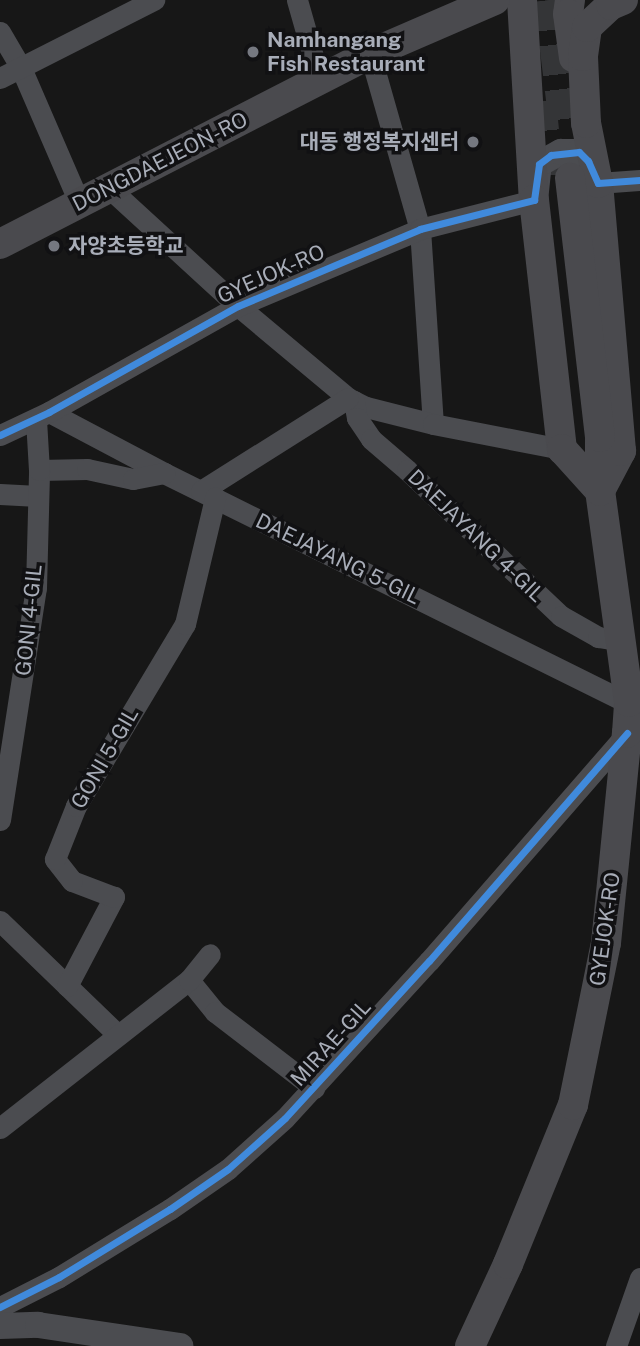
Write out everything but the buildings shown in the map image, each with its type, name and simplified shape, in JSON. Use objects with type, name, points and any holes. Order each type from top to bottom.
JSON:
[{"type":"main road","name":"DONGDAEJEON-RO","points":[[0,244],[370,54],[495,0]]},
{"type":"main road","points":[[522,0],[563,188],[631,452],[600,491],[562,449],[563,188],[586,123],[583,56],[587,27],[611,5],[623,0]]},
{"type":"main road","points":[[570,0],[571,40],[582,116],[586,123]]},
{"type":"main road","name":"GYEJOK-RO","points":[[470,1346],[508,1264],[573,1105],[606,943],[632,715],[600,491],[600,437],[563,188]]},
{"type":"street","points":[[0,78],[154,0]]},
{"type":"street","points":[[297,0],[320,81]]},
{"type":"street","points":[[0,32],[21,68],[79,202]]},
{"type":"street","points":[[370,54],[420,229],[433,424]]},
{"type":"street","points":[[563,188],[640,180]]},
{"type":"street","name":"GYEJOK-RO","points":[[108,187],[238,306],[351,400],[433,424],[562,449]]},
{"type":"street","name":"GYEJOK-RO","points":[[0,435],[42,416],[238,306],[420,229],[563,188]]},
{"type":"street","points":[[208,495],[351,400]]},
{"type":"street","name":"DAEJAYANG 4-GIL","points":[[351,400],[357,418],[371,439],[561,616],[590,634],[623,641]]},
{"type":"street","name":"GONI 4-GIL","points":[[0,820],[36,588],[42,416]]},
{"type":"street","name":"DAEJAYANG 5-GIL","points":[[42,416],[208,495],[632,715]]},
{"type":"street","points":[[39,470],[87,469],[133,479],[164,473]]},
{"type":"street","points":[[0,494],[38,496]]},
{"type":"street","name":"GONI 5-GIL","points":[[67,986],[114,897],[72,881],[55,859],[76,807],[185,624],[208,495]]},
{"type":"street","name":"MIRAE-GIL","points":[[0,1307],[59,1277],[182,1201],[228,1169],[314,1088],[515,864],[632,715]]},
{"type":"street","points":[[0,921],[118,1035]]},
{"type":"street","points":[[0,1128],[189,980],[210,954]]},
{"type":"street","points":[[189,980],[215,1012],[314,1088]]},
{"type":"street","points":[[616,1346],[640,1278]]},
{"type":"street","points":[[0,1326],[38,1325],[180,1346]]},
{"type":"tunnel","points":[[549,0],[565,133]]},
{"type":"tunnel","points":[[541,101],[550,189]]},
{"type":"cycle path","points":[[0,435],[49,412],[238,306],[420,229],[534,200],[539,164],[551,155],[579,152],[588,161],[598,183],[640,180]]},
{"type":"cycle path","points":[[0,1307],[59,1277],[170,1209],[228,1169],[285,1118],[429,961],[627,733]]},
{"type":"place","name":"Namhangang Fish Restaurant","points":[[253,52]]},
{"type":"place","name":"대동 행정복지센터","points":[[473,142]]},
{"type":"place","name":"자양초등학교","points":[[54,246]]}]
